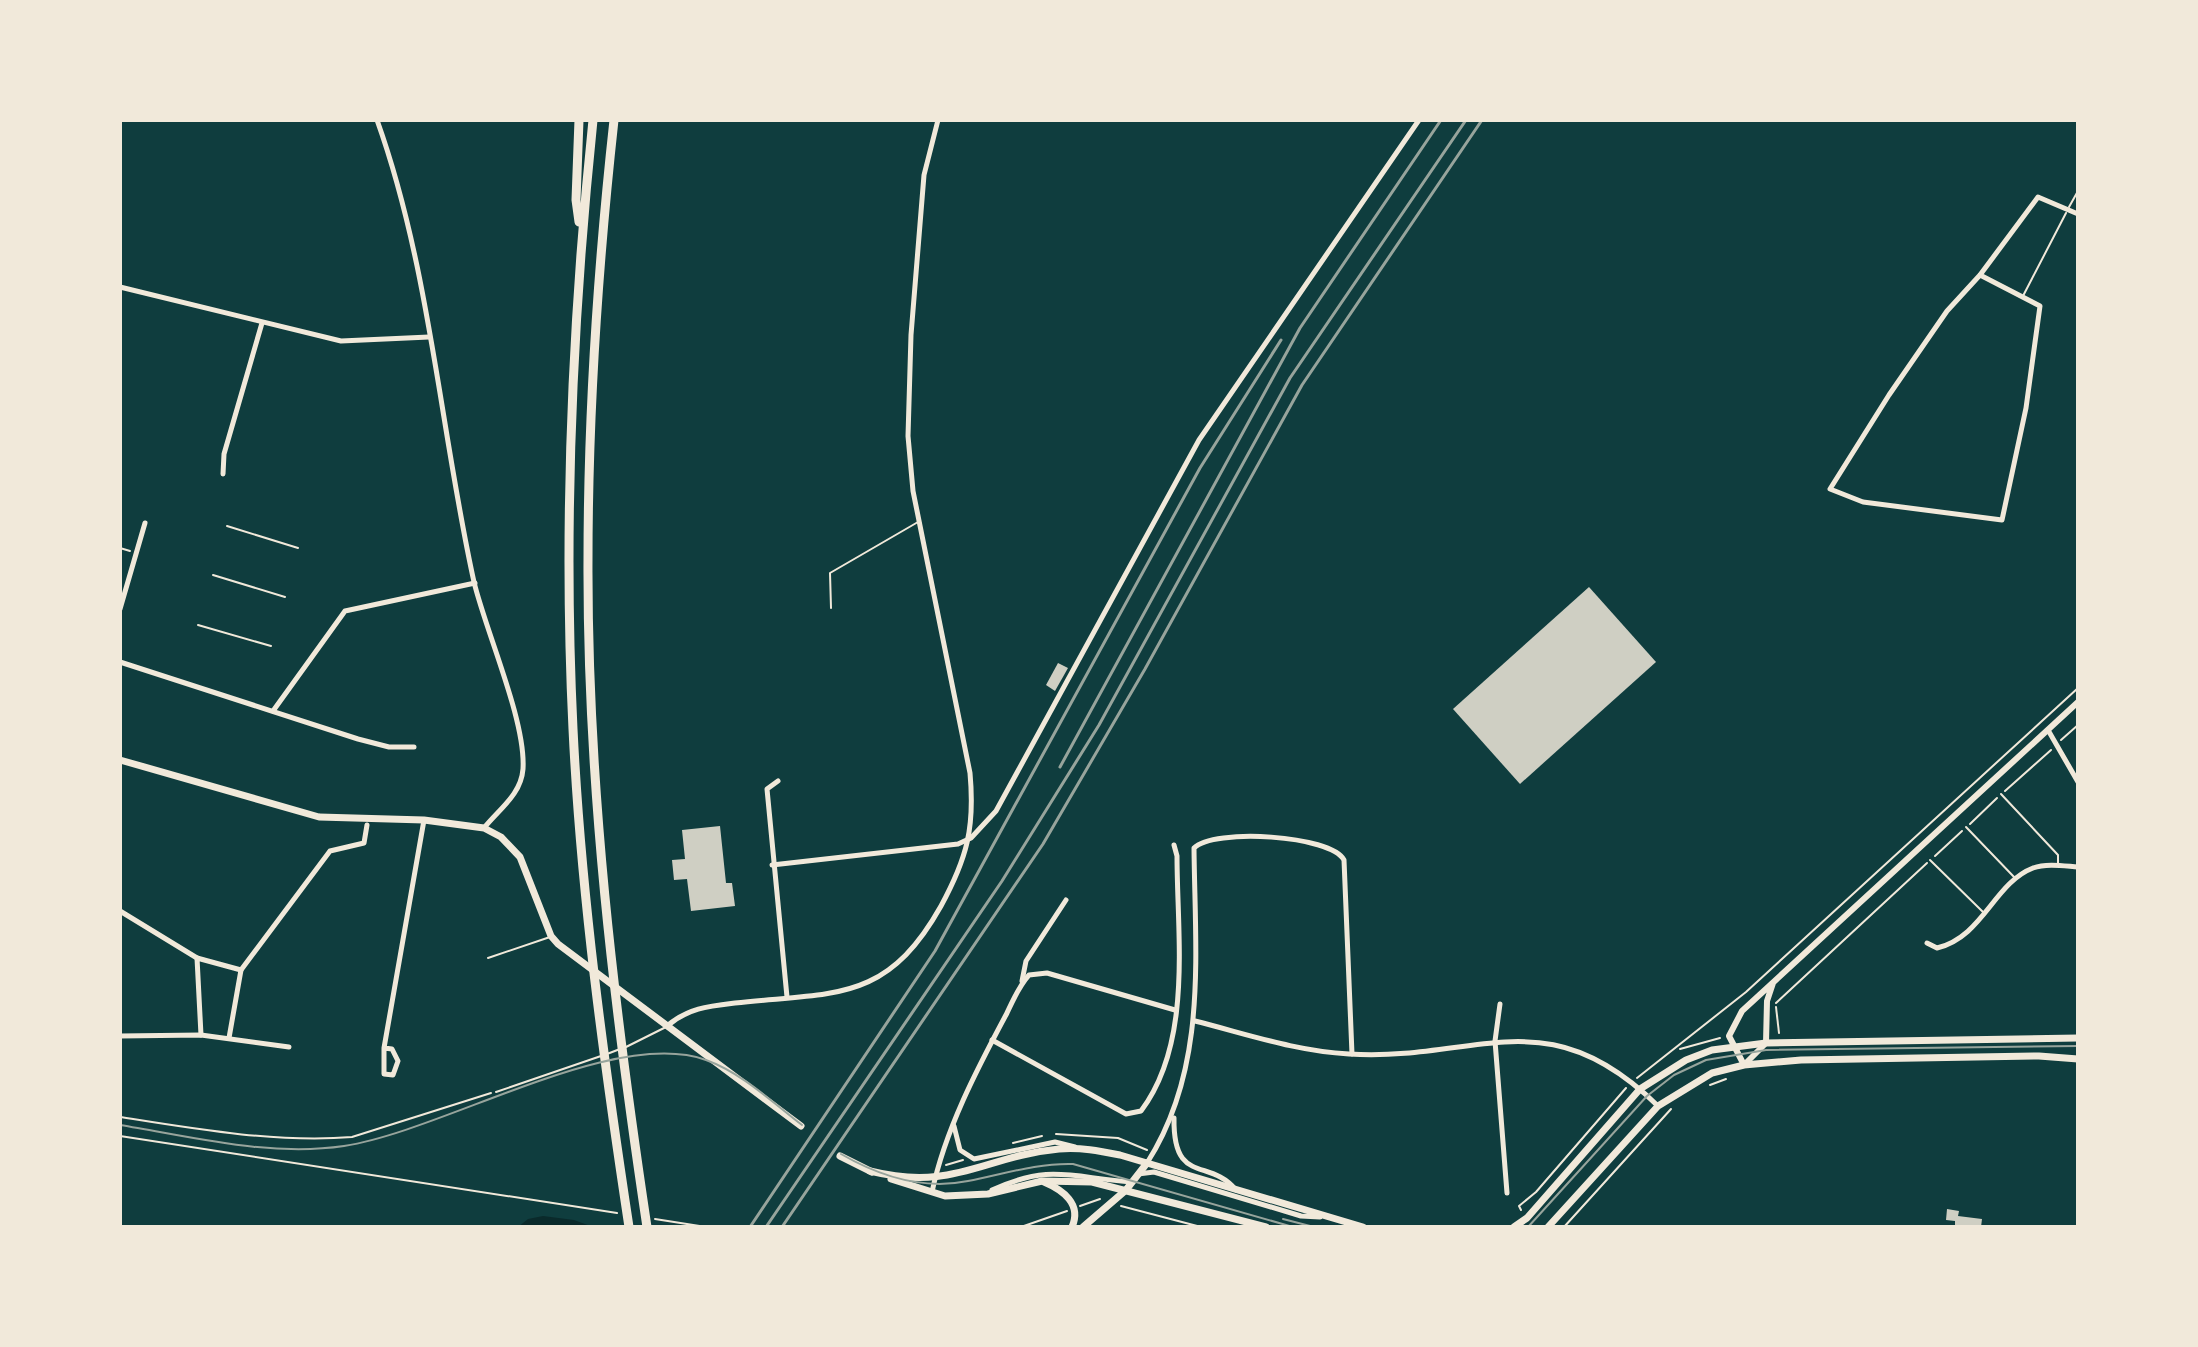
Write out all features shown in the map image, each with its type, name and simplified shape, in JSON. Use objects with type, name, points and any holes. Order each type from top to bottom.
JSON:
[{"type":"highway","points":[[579,120],[576,200],[581,238]]},
{"type":"highway","points":[[593,120],[581,238],[569,458],[571,686],[591,939],[629,1227]]},
{"type":"highway","points":[[617,120],[611,152],[592,395],[588,561],[590,671],[612,954],[646,1222]]},
{"type":"main road","points":[[120,760],[319,817],[424,820],[484,828],[501,837],[520,857],[551,936],[801,1126]]},
{"type":"main road","points":[[1514,1227],[1527,1218],[1640,1089],[1686,1060],[1732,1046],[1766,1043],[2078,1038]]},
{"type":"main road","points":[[1548,1227],[1658,1106],[1712,1073],[1744,1065],[1968,1056],[2078,1059]]},
{"type":"main road","points":[[870,1171],[895,1177],[957,1176],[1056,1149],[1076,1148],[1147,1163],[1363,1227]]},
{"type":"main road","points":[[840,1156],[931,1195],[984,1194],[1042,1181],[1071,1180],[1126,1190],[1266,1227]]},
{"type":"main road","points":[[1083,1227],[1126,1190],[1147,1163]]},
{"type":"main road","points":[[1042,1181],[1070,1198],[1074,1209],[1072,1227]]},
{"type":"street","points":[[377,120],[411,236],[475,583],[521,739],[523,766],[513,795],[484,828]]},
{"type":"street","points":[[667,1026],[681,1014],[705,1007],[862,985],[901,964],[933,921],[960,868],[971,838],[970,773],[919,522],[908,452],[910,355],[924,175],[938,120]]},
{"type":"street","points":[[772,865],[958,844],[971,838],[1006,796],[1199,440],[1419,120]]},
{"type":"street","points":[[1980,275],[2040,306],[2026,408],[2002,520],[1878,505],[1830,489],[1947,311],[1980,275],[2038,197],[2078,214]]},
{"type":"street","points":[[120,287],[341,341],[429,337]]},
{"type":"street","points":[[223,474],[224,454],[262,323]]},
{"type":"street","points":[[120,609],[145,523]]},
{"type":"street","points":[[273,711],[345,611],[475,583]]},
{"type":"street","points":[[120,662],[389,747],[414,747]]},
{"type":"street","points":[[1773,983],[1767,1001],[1766,1043],[1744,1065],[1729,1036],[1742,1011],[2078,702]]},
{"type":"street","points":[[2048,730],[2078,782]]},
{"type":"street","points":[[778,781],[767,789],[787,997]]},
{"type":"street","points":[[384,1048],[392,1049],[398,1061],[393,1075],[384,1074],[381,1068],[384,1048],[424,820]]},
{"type":"street","points":[[229,1038],[241,970],[330,851],[364,843],[367,825]]},
{"type":"street","points":[[1236,1190],[1228,1180],[1194,1169],[1182,1158],[1175,1141],[1174,1113],[1195,1020],[1194,848],[1210,839],[1271,838],[1321,844],[1340,854],[1344,860],[1352,1054]]},
{"type":"street","points":[[992,1040],[1126,1114],[1141,1111],[1148,1102],[1166,1059],[1175,1010],[1177,856],[1174,845]]},
{"type":"street","points":[[1927,943],[1937,948],[1957,944],[2016,880],[2033,868],[2058,865],[2078,867]]},
{"type":"street","points":[[1023,982],[1026,961],[1066,900]]},
{"type":"street","points":[[120,911],[197,958],[241,970]]},
{"type":"street","points":[[197,958],[201,1035]]},
{"type":"street","points":[[931,1195],[934,1178],[954,1125],[992,1040],[1029,975],[1047,973],[1175,1010]]},
{"type":"street","points":[[1500,1004],[1495,1041],[1507,1193]]},
{"type":"street","points":[[1195,1020],[1285,1047],[1352,1054],[1495,1041],[1551,1044],[1585,1054],[1631,1082],[1658,1106]]},
{"type":"street","points":[[120,1036],[201,1035],[289,1047]]},
{"type":"street","points":[[1147,1163],[1174,1113]]},
{"type":"street","points":[[954,1125],[960,1150],[974,1159],[1055,1142],[1076,1148]]},
{"type":"street","points":[[984,1194],[1035,1174],[1059,1172],[1132,1182]]},
{"type":"street","points":[[1138,1174],[1154,1172],[1301,1216],[1333,1218]]},
{"type":"lane","points":[[2023,297],[2078,191]]},
{"type":"lane","points":[[831,608],[830,573],[919,522]]},
{"type":"lane","points":[[2001,794],[2058,855],[2058,865]]},
{"type":"lane","points":[[1966,827],[2016,880]]},
{"type":"lane","points":[[1930,860],[1984,914]]},
{"type":"lane","points":[[488,958],[551,936]]},
{"type":"lane","points":[[496,1092],[644,1041],[667,1026]]},
{"type":"path","points":[[227,526],[298,548]]},
{"type":"path","points":[[213,575],[285,597]]},
{"type":"path","points":[[198,625],[271,646]]},
{"type":"path","points":[[1519,1206],[1536,1192],[1631,1082],[1746,992],[2078,688]]},
{"type":"path","points":[[1779,1033],[1776,1009],[1779,1001],[2078,725]]},
{"type":"path","points":[[1675,1050],[1729,1036]]},
{"type":"path","points":[[1701,1089],[1736,1076]]},
{"type":"path","points":[[120,1117],[224,1131],[328,1139],[352,1137],[485,1095]]},
{"type":"path","points":[[1564,1227],[1672,1108]]},
{"type":"path","points":[[120,1136],[628,1215]]},
{"type":"path","points":[[1021,1227],[1096,1198]]},
{"type":"path","points":[[1155,1215],[1159,1198]]},
{"type":"path","points":[[1131,1209],[1201,1227]]},
{"type":"path","points":[[646,1222],[706,1227]]},
{"type":"water","points":[[543,1216],[574,1220],[593,1227],[518,1227],[528,1219]]},
{"type":"building","points":[[1589,587],[1656,662],[1520,784],[1453,709]]},
{"type":"building","points":[[1058,663],[1068,668],[1055,691],[1046,685]]},
{"type":"building","points":[[720,826],[726,883],[732,883],[735,906],[691,911],[687,879],[674,880],[672,860],[685,859],[682,830]]},
{"type":"building","points":[[1947,1209],[1959,1211],[1958,1216],[1982,1219],[1981,1227],[1955,1227],[1955,1221],[1946,1220]]},
{"type":"tram line","points":[[1528,1227],[1647,1096],[1674,1075],[1706,1060],[1766,1050],[2078,1046]]},
{"type":"tram line","points":[[120,1125],[260,1147],[316,1149],[344,1146],[431,1121],[577,1068],[625,1057],[668,1054],[706,1060],[732,1072],[802,1125]]},
{"type":"tram line","points":[[841,1154],[886,1175],[935,1184],[968,1181],[1033,1167],[1073,1164],[1293,1227]]},
{"type":"tram line","points":[[1283,1219],[1314,1227]]},
{"type":"railway","points":[[1060,767],[1300,328],[1441,120]]},
{"type":"railway","points":[[766,1227],[1002,881],[1099,725],[1290,378],[1466,120]]},
{"type":"railway","points":[[782,1227],[1043,844],[1145,669],[1302,385],[1482,120]]},
{"type":"railway","points":[[750,1227],[935,951],[1200,468],[1281,340]]}]
